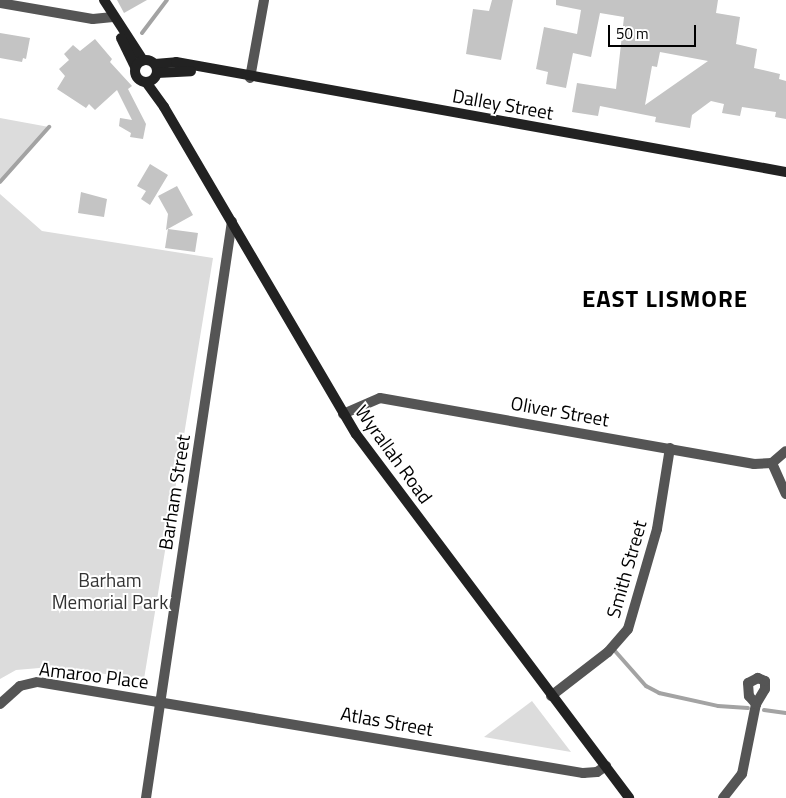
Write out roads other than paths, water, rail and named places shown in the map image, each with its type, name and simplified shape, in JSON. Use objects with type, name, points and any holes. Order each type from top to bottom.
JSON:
[{"type":"main road","points":[[104,0],[139,63],[153,75]]},
{"type":"main road","name":"Dalley Street","points":[[153,75],[176,62],[250,78],[786,172]]},
{"type":"main road","name":"Wyrallah Road","points":[[139,63],[137,77],[153,75],[164,107],[344,414],[551,696],[629,798]]},
{"type":"street","points":[[250,78],[264,0]]},
{"type":"street","points":[[0,3],[94,20],[115,20]]},
{"type":"street","name":"Barham Street","points":[[146,798],[232,221]]},
{"type":"street","name":"Oliver Street","points":[[344,414],[380,398],[737,461],[772,463]]},
{"type":"street","name":"Smith Street","points":[[551,696],[608,652],[628,629],[657,529],[670,448]]},
{"type":"street","points":[[786,451],[772,463],[786,494]]},
{"type":"street","name":"Amaroo Place","points":[[0,704],[20,686],[38,682],[160,701]]},
{"type":"street","name":"Atlas Street","points":[[160,701],[582,773],[597,772],[606,766]]},
{"type":"street","points":[[723,798],[742,774],[756,704]]},
{"type":"waterway","points":[[142,33],[167,0]]},
{"type":"waterway","points":[[0,182],[49,127]]},
{"type":"waterway","points":[[615,651],[646,686],[659,693],[718,706],[748,708]]},
{"type":"waterway","points":[[764,710],[786,713]]},
{"type":"district","name":"EAST LISMORE","points":[[665,299]]},
{"type":"park label","name":"Barham Memorial Park","points":[[110,591]]}]
